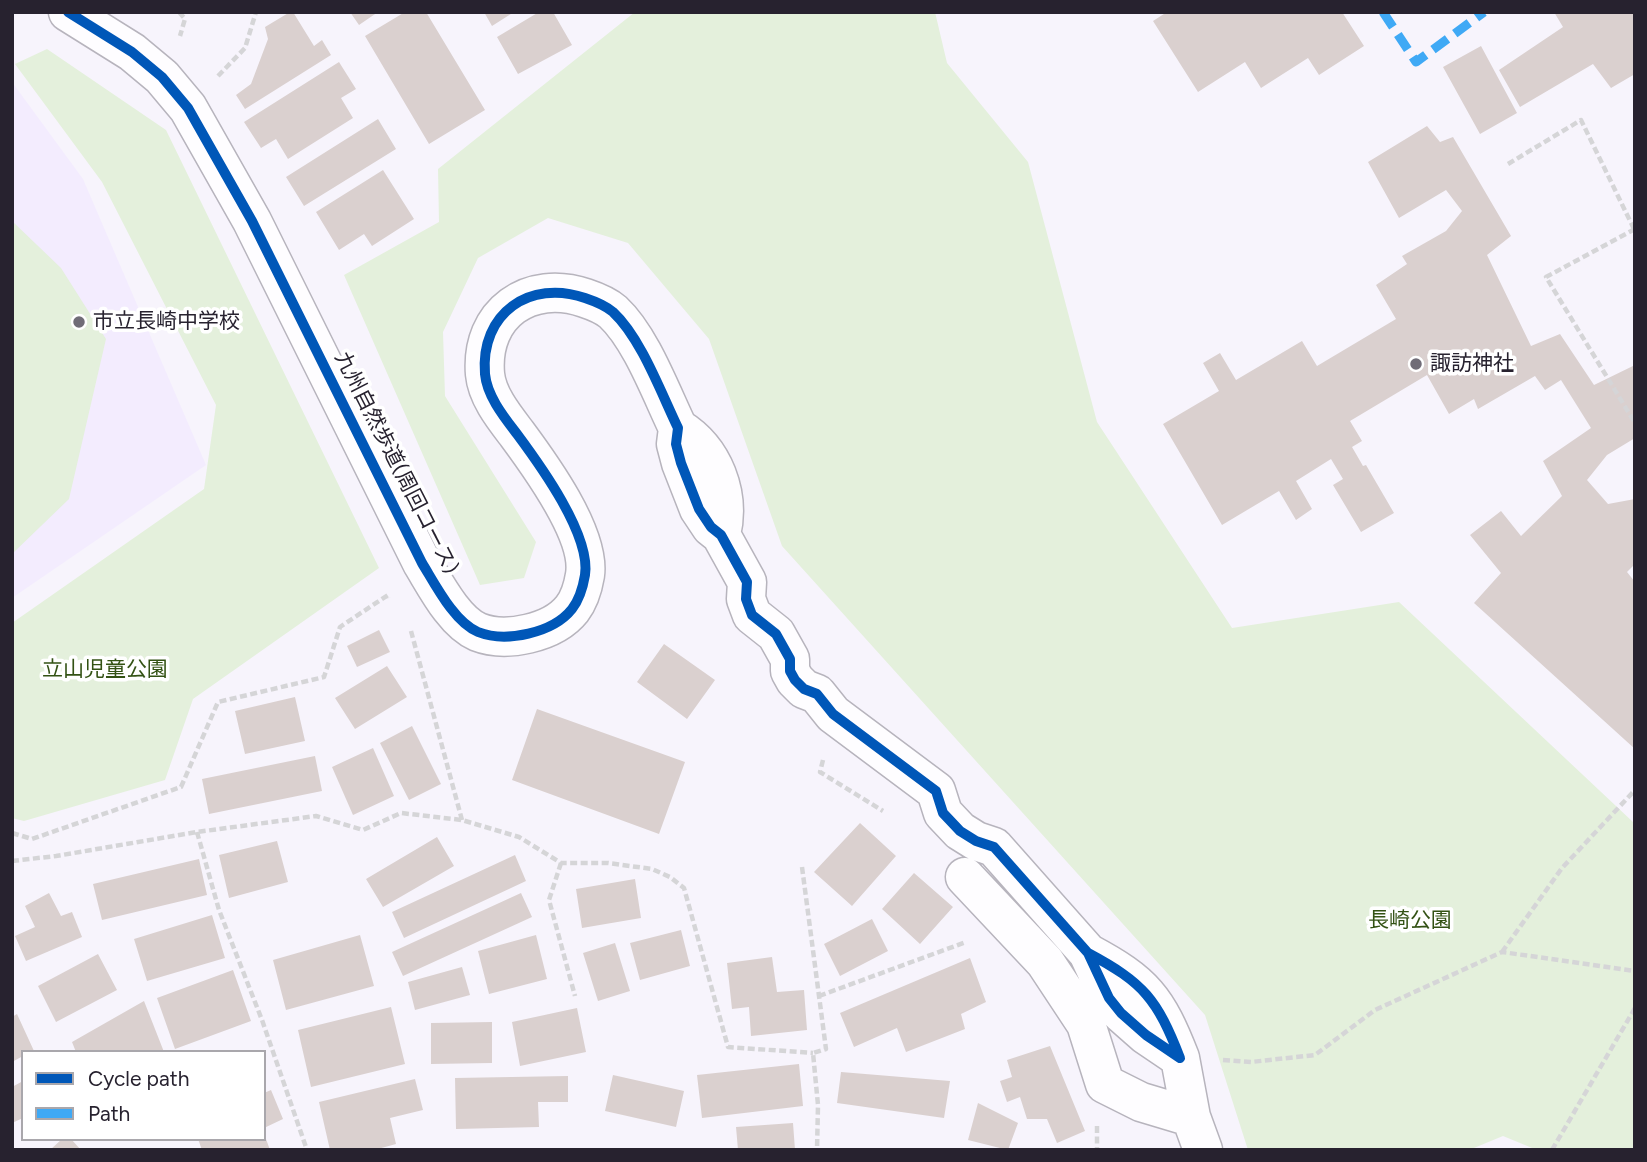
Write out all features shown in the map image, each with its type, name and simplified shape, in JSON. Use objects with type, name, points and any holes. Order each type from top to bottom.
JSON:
[{"type":"street","name":"九州自然歩道(周回コース)","points":[[68,12],[132,52],[162,77],[188,108],[252,220],[422,563],[444,600],[477,632],[512,636],[555,623],[571,609],[584,581],[586,571],[579,540],[562,500],[499,410],[485,375],[489,339],[496,321],[504,311],[527,298],[549,291],[570,292],[612,311],[632,335],[678,428],[676,444],[689,486],[711,527],[721,535],[747,582],[746,598],[752,615],[783,647],[795,680],[804,689],[817,694],[833,714],[936,790],[943,813],[960,831],[976,841],[994,847],[1088,953],[1109,998],[1121,1013],[1146,1035],[1181,1058]]},
{"type":"street","points":[[965,877],[1045,962],[1086,1024],[1105,1084],[1197,1134]]},
{"type":"street","points":[[1181,1058],[1197,1134]]},
{"type":"path","points":[[188,108],[245,48],[256,12]]},
{"type":"path","points":[[1508,164],[1581,120],[1635,229],[1546,276],[1635,423]]},
{"type":"path","points":[[12,833],[32,839],[181,787],[218,702],[324,677],[340,627],[388,596],[394,604]]},
{"type":"path","points":[[411,631],[444,600]]},
{"type":"path","points":[[405,622],[411,631],[462,820]]},
{"type":"path","points":[[1181,1058],[1251,1062],[1315,1055],[1376,1010],[1502,952],[1562,868],[1635,790]]},
{"type":"path","points":[[12,861],[316,816],[363,830],[401,813],[462,820],[519,837],[561,863],[608,863],[652,869],[670,877],[684,888],[728,1047],[813,1053],[826,1049],[802,867]]},
{"type":"path","points":[[197,832],[219,910],[262,1020],[307,1150]]},
{"type":"path","points":[[561,863],[548,900],[575,996]]},
{"type":"path","points":[[819,996],[1011,926]]},
{"type":"path","points":[[1502,952],[1635,971]]},
{"type":"path","points":[[1552,1150],[1635,1008]]},
{"type":"path","points":[[813,1053],[818,1105],[817,1150]]},
{"type":"shaded area","name":"市立長崎中学校","points":[[12,82],[83,179],[206,465],[12,598]]},
{"type":"green space","name":"長崎公園","points":[[635,12],[935,12],[947,63],[1028,162],[1097,422],[1232,628],[1399,602],[1635,821],[1635,1150],[1537,1150],[1503,1136],[1469,1150],[1248,1150],[1205,1015],[782,546],[709,339],[628,243],[548,218],[478,258],[443,332],[445,396],[536,542],[524,578],[480,585],[344,275],[439,222],[438,169]]},
{"type":"green space","name":"立山児童公園","points":[[47,49],[166,130],[379,568],[193,699],[165,780],[24,821],[12,818],[12,623],[204,489],[216,405],[102,182],[15,64]]},
{"type":"green space","points":[[12,221],[61,268],[106,339],[69,499],[12,554]]},
{"type":"building","points":[[293,12],[314,46],[322,40],[331,55],[245,109],[236,95],[251,84],[268,39],[265,27]]},
{"type":"building","points":[[350,12],[378,12],[359,25]]},
{"type":"building","points":[[405,12],[426,12],[485,110],[429,144],[365,36]]},
{"type":"building","points":[[484,12],[514,12],[492,26]]},
{"type":"building","points":[[539,12],[553,12],[572,45],[518,74],[497,37]]},
{"type":"building","points":[[1167,12],[1342,12],[1364,46],[1319,75],[1308,58],[1261,88],[1245,62],[1198,92],[1153,21]]},
{"type":"building","points":[[1554,12],[1634,12],[1635,74],[1611,88],[1593,64],[1520,107],[1499,70],[1563,27]]},
{"type":"building","points":[[1481,46],[1517,113],[1480,134],[1443,67]]},
{"type":"building","points":[[339,62],[356,89],[341,98],[353,118],[288,159],[276,139],[261,148],[244,122]]},
{"type":"building","points":[[378,119],[396,149],[304,206],[286,177]]},
{"type":"building","points":[[1427,126],[1440,142],[1453,137],[1511,236],[1487,255],[1531,346],[1560,334],[1594,385],[1635,365],[1635,438],[1607,455],[1587,480],[1608,504],[1635,499],[1635,564],[1627,572],[1635,582],[1635,749],[1474,603],[1501,573],[1470,535],[1501,511],[1521,536],[1562,496],[1543,461],[1591,428],[1561,380],[1545,390],[1535,376],[1478,409],[1474,399],[1449,414],[1427,375],[1350,421],[1362,441],[1352,447],[1363,466],[1366,465],[1394,513],[1361,532],[1333,485],[1343,479],[1331,459],[1296,481],[1312,509],[1296,520],[1279,491],[1222,525],[1163,424],[1219,391],[1203,363],[1220,353],[1236,380],[1302,341],[1317,366],[1396,319],[1376,285],[1407,264],[1402,256],[1446,231],[1462,211],[1446,190],[1399,218],[1368,162]]},
{"type":"building","points":[[383,170],[414,219],[372,246],[364,234],[339,250],[316,212]]},
{"type":"building","points":[[379,630],[390,652],[357,667],[347,646]]},
{"type":"building","points":[[664,644],[715,680],[687,719],[637,682]]},
{"type":"building","points":[[387,666],[407,697],[355,729],[335,698]]},
{"type":"building","points":[[295,697],[305,741],[245,754],[235,711]]},
{"type":"building","points":[[537,709],[685,762],[659,834],[512,780]]},
{"type":"building","points":[[412,726],[441,784],[409,800],[380,743]]},
{"type":"building","points":[[373,748],[394,796],[353,815],[332,767]]},
{"type":"building","points":[[315,756],[322,791],[209,814],[202,779]]},
{"type":"building","points":[[860,823],[896,856],[852,906],[814,872]]},
{"type":"building","points":[[437,837],[454,866],[383,907],[366,879]]},
{"type":"building","points":[[277,841],[288,882],[229,898],[219,855]]},
{"type":"building","points":[[515,855],[526,881],[404,938],[392,912]]},
{"type":"building","points":[[199,859],[207,895],[102,920],[93,884]]},
{"type":"building","points":[[914,873],[953,907],[920,944],[882,909]]},
{"type":"building","points":[[635,879],[641,918],[582,928],[576,889]]},
{"type":"building","points":[[49,893],[61,916],[72,912],[82,937],[26,961],[15,936],[35,927],[25,906]]},
{"type":"building","points":[[521,893],[532,917],[403,976],[392,952]]},
{"type":"building","points":[[212,915],[225,958],[147,981],[134,939]]},
{"type":"building","points":[[872,919],[888,951],[840,976],[824,944]]},
{"type":"building","points":[[681,930],[690,966],[640,980],[630,943]]},
{"type":"building","points":[[360,935],[374,986],[286,1010],[273,960]]},
{"type":"building","points":[[536,935],[547,979],[489,994],[478,951]]},
{"type":"building","points":[[615,943],[630,991],[598,1001],[583,953]]},
{"type":"building","points":[[98,954],[117,990],[56,1022],[38,986]]},
{"type":"building","points":[[772,957],[777,992],[804,990],[807,1030],[751,1036],[749,1007],[732,1009],[727,963]]},
{"type":"building","points":[[970,958],[986,1002],[961,1014],[965,1029],[906,1052],[897,1028],[854,1047],[840,1013]]},
{"type":"building","points":[[462,967],[470,995],[415,1010],[408,982]]},
{"type":"building","points":[[233,970],[251,1021],[175,1049],[157,998]]},
{"type":"building","points":[[144,1001],[163,1050],[75,1050],[72,1042]]},
{"type":"building","points":[[391,1007],[405,1064],[311,1087],[298,1030]]},
{"type":"building","points":[[577,1008],[586,1052],[520,1066],[512,1022]]},
{"type":"building","points":[[17,1014],[34,1050],[21,1050],[21,1057],[12,1062],[12,1017]]},
{"type":"building","points":[[492,1022],[492,1063],[431,1064],[431,1023]]},
{"type":"building","points":[[1050,1046],[1085,1131],[1057,1143],[1047,1119],[1027,1119],[1020,1097],[1007,1102],[1000,1081],[1012,1077],[1007,1060]]},
{"type":"building","points":[[799,1064],[803,1106],[702,1118],[697,1075]]},
{"type":"building","points":[[841,1072],[950,1081],[944,1118],[837,1103]]},
{"type":"building","points":[[613,1075],[684,1091],[676,1127],[605,1111]]},
{"type":"building","points":[[568,1076],[568,1102],[538,1102],[539,1127],[456,1129],[455,1078]]},
{"type":"building","points":[[415,1079],[423,1110],[390,1118],[396,1144],[374,1150],[330,1150],[319,1102]]},
{"type":"building","points":[[21,1082],[21,1119],[12,1123],[12,1087]]},
{"type":"building","points":[[271,1090],[283,1119],[266,1127],[266,1092]]},
{"type":"building","points":[[978,1103],[1018,1123],[1008,1150],[968,1140]]},
{"type":"building","points":[[793,1123],[795,1150],[738,1150],[736,1127]]},
{"type":"building","points":[[266,1139],[270,1150],[202,1150],[199,1141]]},
{"type":"building","points":[[60,1141],[73,1141],[81,1150],[50,1150]]},
{"type":"marked path","points":[[1383,12],[1416,62],[1484,12]]},
{"type":"cycle path","points":[[68,12],[132,52],[162,77],[188,108],[252,221],[422,563],[446,602],[461,620],[478,632],[489,635],[528,634],[564,617],[579,597],[585,575],[585,559],[580,540],[562,501],[493,398],[486,382],[486,352],[491,334],[500,318],[512,306],[528,298],[545,293],[565,293],[596,302],[613,312],[633,336],[641,351],[678,428],[676,444],[699,509],[711,527],[721,535],[747,582],[746,599],[752,615],[776,634],[790,659],[790,671],[795,680],[804,689],[817,694],[833,714],[936,791],[943,813],[960,831],[976,841],[994,847],[1088,953],[1109,998],[1121,1013],[1146,1035],[1180,1058],[1164,1021],[1146,995],[1123,974],[1088,953]]},
{"type":"place","name":"市立長崎中学校","points":[[79,322]]},
{"type":"place","name":"諏訪神社","points":[[1416,364]]}]
